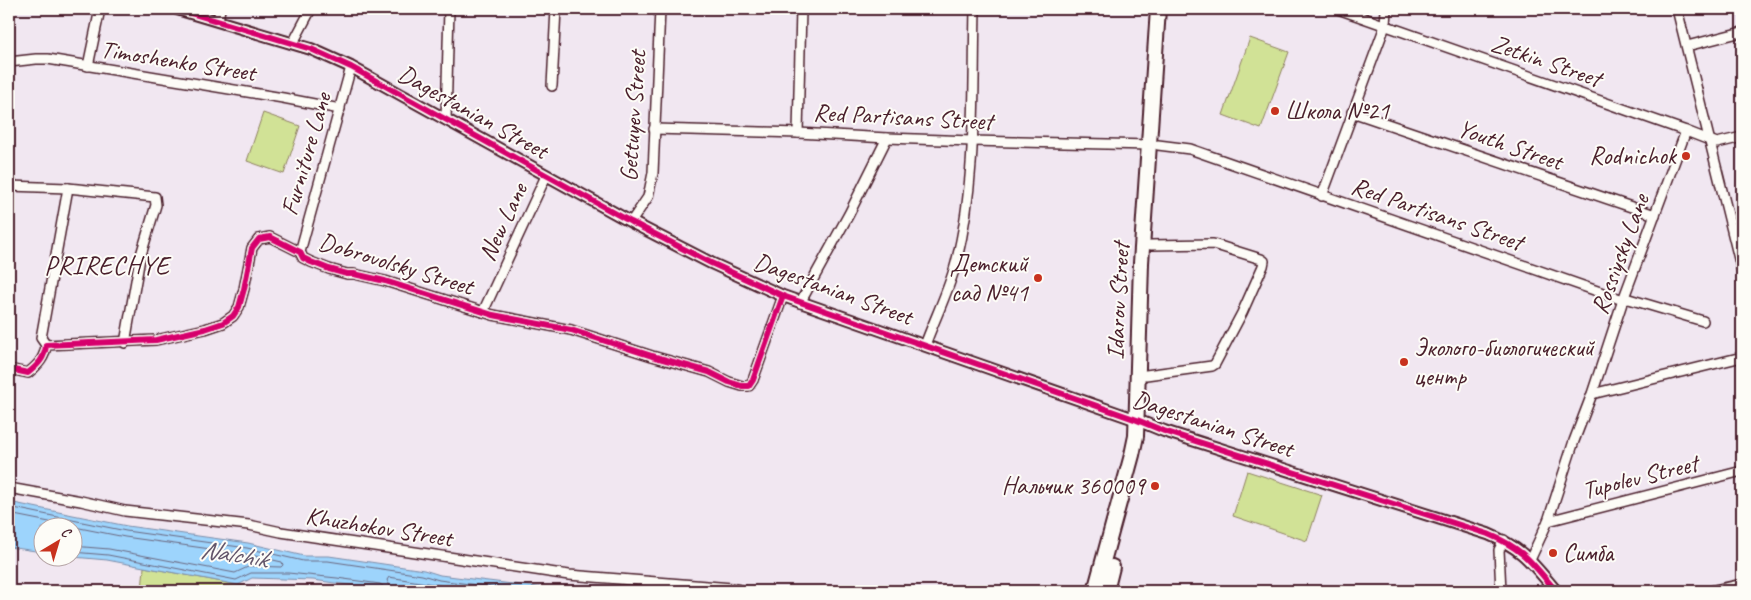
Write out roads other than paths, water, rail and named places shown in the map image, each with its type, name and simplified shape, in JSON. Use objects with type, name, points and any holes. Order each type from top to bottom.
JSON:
[{"type":"main road","name":"Idarov Street","points":[[1095,591],[1141,422],[1146,375],[1158,9]]},
{"type":"main road","name":"Idarov Street","points":[[1106,591],[1139,462],[1141,422],[1141,263],[1167,9]]},
{"type":"street","points":[[88,66],[100,9]]},
{"type":"street","name":"Dagestanian Street","points":[[177,9],[293,42],[351,67],[631,222],[711,263],[783,296],[1141,422],[1504,540],[1512,544],[1530,560],[1556,591]]},
{"type":"street","points":[[218,21],[220,9]]},
{"type":"street","points":[[293,42],[312,9]]},
{"type":"street","points":[[446,120],[449,9]]},
{"type":"street","points":[[552,86],[556,9]]},
{"type":"street","name":"Gettuyev Street","points":[[631,222],[644,204],[652,186],[660,9]]},
{"type":"street","points":[[798,133],[801,9]]},
{"type":"street","points":[[924,345],[955,264],[969,196],[975,9]]},
{"type":"street","name":"Zetkin Street","points":[[1338,9],[1686,131],[1709,141],[1716,143],[1742,137]]},
{"type":"street","points":[[1322,196],[1384,26],[1386,9]]},
{"type":"street","points":[[1677,9],[1709,141],[1739,246],[1742,271]]},
{"type":"street","points":[[1687,46],[1742,32]]},
{"type":"street","name":"Timoshenko Street","points":[[9,62],[42,59],[340,109]]},
{"type":"street","name":"Furniture Lane","points":[[300,252],[351,67]]},
{"type":"street","name":"Youth Street","points":[[1352,112],[1655,215]]},
{"type":"street","name":"Red Partisans Street","points":[[654,129],[972,141],[1154,145],[1190,149],[1624,300],[1629,299],[1703,321]]},
{"type":"street","name":"Rossiysky Lane","points":[[1530,560],[1548,521],[1574,441],[1686,131]]},
{"type":"street","points":[[800,303],[849,214],[887,138]]},
{"type":"street","name":"New Lane","points":[[483,312],[546,176]]},
{"type":"street","points":[[9,186],[68,188],[155,197],[156,205],[140,258],[125,343]]},
{"type":"street","points":[[9,370],[28,373],[42,360],[46,353],[46,345],[41,338],[68,188]]},
{"type":"street","name":"Dobrovolsky Street","points":[[46,345],[125,343],[156,340],[178,336],[223,323],[233,316],[239,307],[252,248],[259,239],[270,237],[300,252],[303,258],[329,269],[385,282],[493,315],[571,330],[709,372],[736,384],[749,386],[753,380],[783,296]]},
{"type":"street","points":[[1146,375],[1212,366],[1215,364],[1242,313],[1264,261],[1213,244],[1151,245]]},
{"type":"street","points":[[1592,394],[1742,357]]},
{"type":"street","name":"Tupolev Street","points":[[1548,521],[1742,471]]},
{"type":"street","name":"Khuzhokov Street","points":[[9,488],[125,511],[249,525],[281,532],[569,575],[732,588],[745,591]]},
{"type":"street","points":[[1501,591],[1499,550],[1504,540]]},
{"type":"street","points":[[1714,591],[1742,584]]},
{"type":"water","name":"Nalchik","points":[[9,502],[127,526],[248,543],[304,556],[329,556],[424,570],[440,575],[569,591],[392,591],[313,580],[252,578],[238,585],[107,560],[82,558],[82,518],[32,518],[32,550],[9,547]]},
{"type":"place","name":"Школа №21","points":[[1275,111]]},
{"type":"place","name":"Rodnichok","points":[[1686,156]]},
{"type":"place","name":"Детский сад №41","points":[[1038,278]]},
{"type":"place","name":"Эколого-биологический центр","points":[[1404,362]]},
{"type":"place","name":"Нальчик 360009","points":[[1155,486]]},
{"type":"place","name":"Симба","points":[[1553,553]]},
{"type":"district","name":"PRIRECHYE","points":[[107,265]]}]
